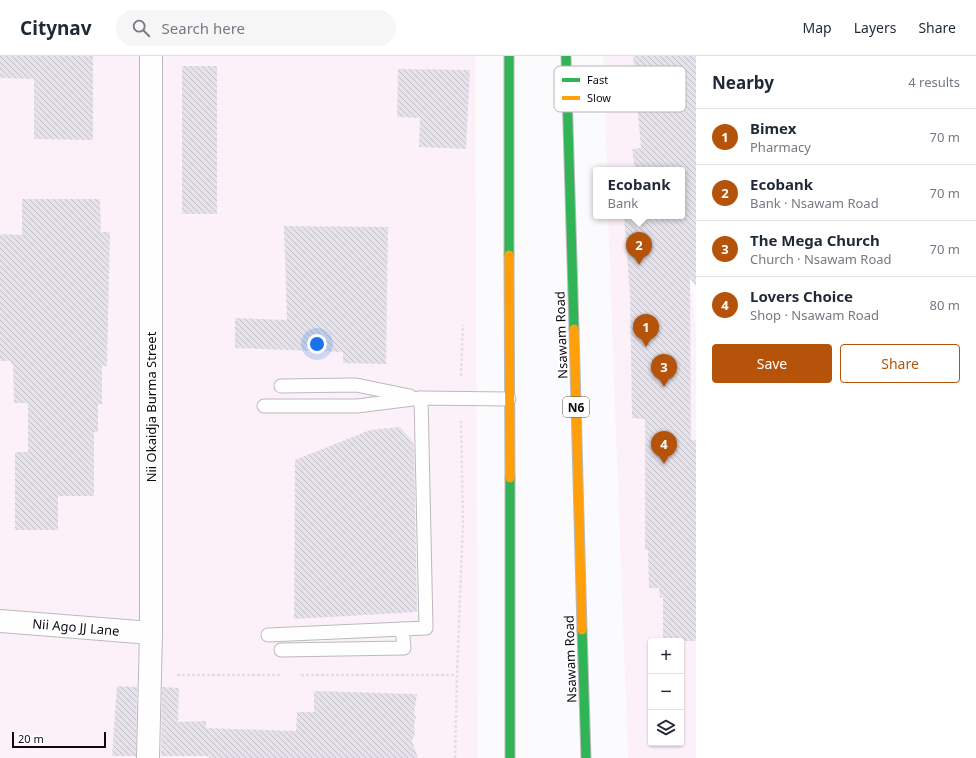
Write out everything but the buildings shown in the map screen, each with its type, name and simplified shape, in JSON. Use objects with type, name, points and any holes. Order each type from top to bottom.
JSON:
[{"type":"highway","points":[[509,56],[510,758]]},
{"type":"highway","name":"Nsawam Road","points":[[566,56],[566,66]]},
{"type":"highway","name":"Nsawam Road","points":[[568,112],[586,758]]},
{"type":"street","name":"Nii Okaidja Burma Street","points":[[148,758],[152,633],[151,56]]},
{"type":"street","name":"Nii Ago JJ Lane","points":[[0,621],[152,633]]},
{"type":"lane","points":[[281,386],[356,385],[421,398]]},
{"type":"lane","points":[[264,406],[358,406],[421,398],[509,399]]},
{"type":"lane","points":[[268,635],[426,628],[421,398]]},
{"type":"lane","points":[[281,650],[404,648],[402,629]]},
{"type":"path","points":[[455,758],[463,521],[460,398],[463,325]]},
{"type":"path","points":[[151,675],[284,675]]},
{"type":"path","points":[[299,675],[457,675]]},
{"type":"shaded area","points":[[0,56],[475,56],[478,758],[0,758]]},
{"type":"shaded area","points":[[603,56],[696,56],[682,167],[607,167],[605,112],[686,112],[686,66],[603,66]]},
{"type":"shaded area","points":[[608,219],[677,219],[681,267],[693,297],[696,339],[696,758],[628,758]]},
{"type":"traffic: fast","points":[[509,56],[509,255]]},
{"type":"traffic: fast","points":[[566,56],[566,66]]},
{"type":"traffic: fast","points":[[568,112],[574,329]]},
{"type":"traffic: fast","points":[[510,478],[510,758]]},
{"type":"traffic: fast","points":[[582,630],[586,758]]},
{"type":"traffic: slow","points":[[509,255],[510,478]]},
{"type":"traffic: slow","points":[[574,329],[582,630]]},
{"type":"place","name":"Ecobank","points":[[639,265]]},
{"type":"place","name":"Bimex","points":[[646,347]]},
{"type":"place","name":"The Mega Church","points":[[664,387]]},
{"type":"place","name":"Lovers Choice","points":[[664,464]]}]
